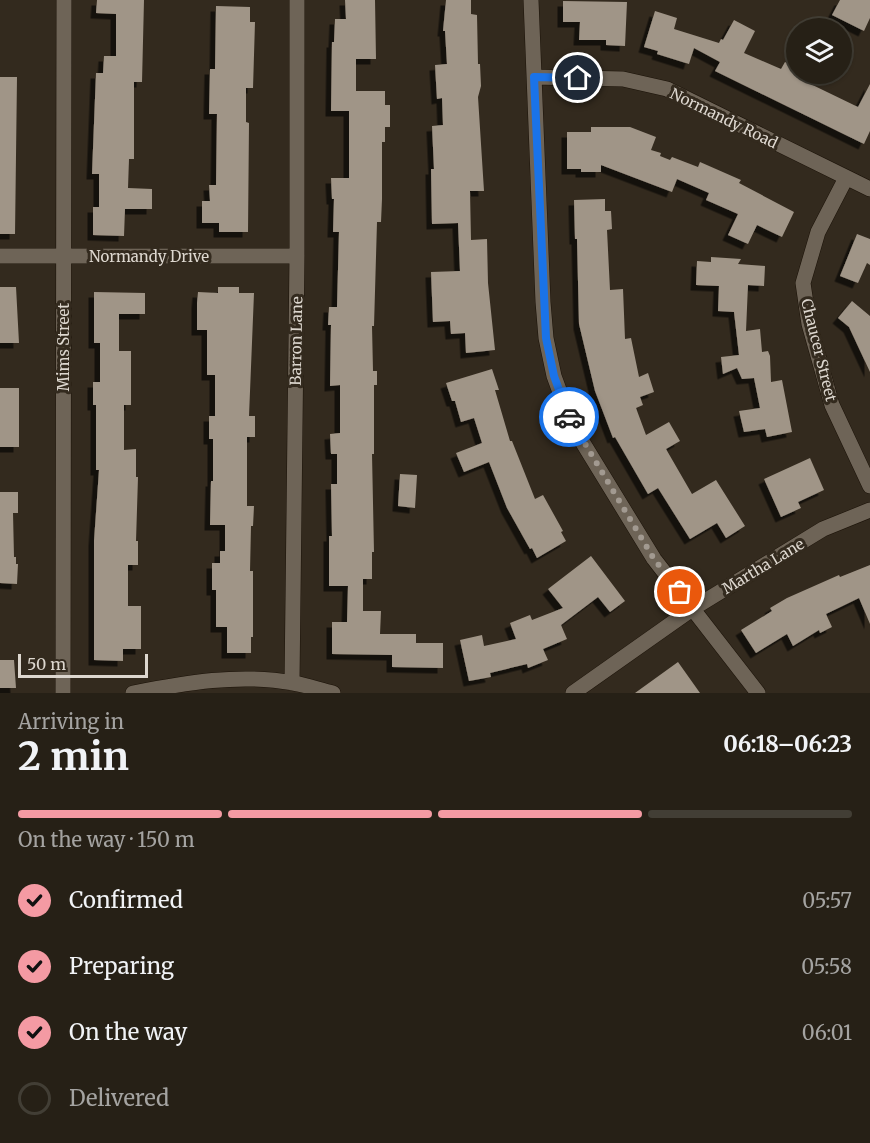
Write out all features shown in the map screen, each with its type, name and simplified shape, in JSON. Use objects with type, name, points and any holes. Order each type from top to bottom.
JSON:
[{"type":"street","name":"Mims Street","points":[[63,693],[64,0]]},
{"type":"street","name":"Barron Lane","points":[[292,683],[297,256],[297,0]]},
{"type":"street","points":[[531,0],[543,302],[546,338],[554,376],[572,425],[654,559],[758,693]]},
{"type":"street","name":"Normandy Road","points":[[534,77],[623,79],[667,89],[870,189]]},
{"type":"street","name":"Chaucer Street","points":[[846,178],[818,232],[803,283],[809,324],[832,405],[870,486]]},
{"type":"street","name":"Normandy Drive","points":[[0,256],[297,256]]},
{"type":"street","name":"Martha Lane","points":[[573,693],[692,609],[823,529],[870,510]]},
{"type":"street","points":[[133,693],[193,681],[244,679],[292,683],[333,693]]},
{"type":"building","points":[[97,0],[144,0],[142,82],[134,82],[134,159],[129,159],[128,188],[152,189],[152,209],[125,209],[124,236],[93,235],[93,207],[99,207],[99,174],[92,174],[96,73],[103,73],[104,56],[116,56],[116,14],[96,13]]},
{"type":"building","points":[[345,0],[375,0],[376,59],[356,59],[356,91],[385,91],[385,105],[390,105],[390,127],[385,127],[385,142],[382,142],[381,222],[377,222],[374,326],[372,326],[373,371],[377,371],[377,385],[374,385],[374,454],[372,454],[374,552],[372,552],[372,579],[363,579],[363,611],[381,611],[380,634],[416,634],[416,643],[443,643],[443,668],[392,667],[392,655],[332,654],[332,622],[347,622],[348,586],[329,586],[329,536],[332,536],[331,484],[337,484],[337,454],[331,454],[330,434],[340,433],[340,385],[330,386],[329,307],[337,307],[339,232],[333,232],[334,199],[332,199],[331,178],[349,178],[349,111],[331,111],[332,42],[334,42],[335,19],[346,19]]},
{"type":"building","points":[[446,0],[471,0],[471,14],[477,15],[478,64],[480,64],[481,86],[478,97],[484,191],[470,191],[471,240],[487,239],[488,283],[495,350],[466,353],[465,333],[451,334],[450,321],[433,322],[431,272],[460,271],[458,223],[432,224],[431,169],[434,169],[432,126],[443,125],[442,98],[437,99],[435,65],[447,64],[445,31],[443,31]]},
{"type":"building","points":[[840,0],[870,0],[870,18],[864,31],[852,25],[852,18],[838,18],[832,15]]},
{"type":"building","points":[[563,1],[627,2],[625,46],[606,45],[606,40],[579,40],[580,22],[563,22]]},
{"type":"building","points":[[216,6],[250,7],[250,22],[255,22],[253,88],[246,88],[246,122],[249,123],[248,232],[219,232],[219,223],[202,223],[202,201],[210,201],[209,185],[216,185],[217,114],[209,114],[210,69],[215,69]]},
{"type":"building","points":[[655,11],[677,18],[674,29],[719,43],[734,20],[755,31],[744,53],[781,69],[786,63],[786,84],[810,84],[858,107],[870,84],[870,131],[864,144],[715,71],[720,62],[694,48],[689,64],[657,54],[658,51],[644,47]]},
{"type":"building","points":[[0,77],[17,77],[15,234],[0,234]]},
{"type":"building","points":[[591,127],[630,127],[656,137],[651,150],[661,153],[660,156],[670,160],[672,157],[698,167],[700,162],[741,180],[739,183],[794,212],[782,237],[757,225],[748,244],[728,235],[738,214],[706,200],[709,193],[677,179],[672,192],[601,165],[601,172],[567,169],[567,132],[591,132]]},
{"type":"building","points":[[605,199],[605,211],[611,211],[612,229],[607,230],[610,290],[623,289],[625,339],[631,338],[639,377],[648,373],[654,392],[640,397],[643,405],[636,408],[646,435],[669,422],[680,441],[666,449],[692,494],[716,480],[745,526],[726,538],[717,523],[690,539],[658,488],[648,494],[615,437],[613,438],[595,391],[579,324],[574,200]]},
{"type":"building","points":[[857,234],[870,239],[870,265],[867,263],[858,283],[840,276]]},
{"type":"building","points":[[711,257],[741,259],[738,264],[765,266],[764,286],[748,285],[746,331],[760,329],[762,352],[768,351],[770,356],[771,382],[782,380],[792,432],[767,437],[765,429],[744,432],[739,411],[760,408],[754,378],[742,379],[737,368],[723,374],[721,357],[739,355],[734,312],[718,311],[719,286],[696,285],[697,261],[711,262]]},
{"type":"building","points":[[0,287],[16,287],[19,343],[0,343]]},
{"type":"building","points":[[218,287],[239,287],[239,293],[254,293],[249,416],[255,416],[255,437],[247,437],[247,506],[254,506],[250,571],[253,571],[251,653],[227,653],[227,627],[216,627],[216,590],[212,590],[212,563],[220,563],[220,551],[225,551],[225,525],[210,525],[213,439],[209,439],[209,416],[215,416],[215,375],[207,375],[207,330],[197,330],[197,303],[198,292],[218,293]]},
{"type":"building","points":[[94,292],[145,293],[145,314],[119,314],[119,351],[131,351],[131,405],[124,405],[124,450],[136,449],[136,477],[138,477],[136,541],[138,541],[138,565],[128,565],[128,606],[141,606],[141,649],[123,649],[123,661],[94,660],[94,541],[99,470],[96,470],[96,405],[93,405],[93,382],[100,382],[100,343],[94,343]]},
{"type":"building","points":[[852,301],[870,316],[870,372],[849,327],[838,318]]},
{"type":"building","points":[[492,369],[499,390],[495,390],[510,441],[512,441],[535,499],[543,495],[566,541],[537,558],[507,508],[489,462],[464,472],[456,453],[482,443],[474,418],[461,422],[455,401],[452,401],[446,383]]},
{"type":"building","points":[[0,388],[19,388],[19,447],[0,447]]},
{"type":"building","points":[[810,458],[824,490],[798,502],[801,508],[781,517],[764,479]]},
{"type":"building","points":[[400,474],[417,475],[415,508],[398,506]]},
{"type":"building","points":[[0,492],[18,492],[18,513],[13,513],[14,557],[18,564],[17,584],[0,583]]},
{"type":"building","points":[[591,556],[625,601],[610,612],[598,597],[561,625],[567,639],[543,649],[548,660],[528,668],[527,664],[490,673],[491,677],[469,681],[460,640],[482,635],[484,646],[516,639],[510,623],[530,615],[532,620],[563,608],[548,589]]},
{"type":"building","points":[[870,565],[870,624],[859,598],[826,614],[832,627],[820,633],[819,630],[793,646],[787,634],[756,653],[741,630],[772,611],[770,608],[787,598],[839,575],[840,577]]},
{"type":"building","points":[[0,660],[14,660],[16,688],[0,688]]},
{"type":"building","points":[[678,662],[700,693],[635,693]]},
{"type":"way so far","points":[[569,417],[654,559],[680,592]]},
{"type":"route","points":[[569,417],[554,376],[546,338],[534,77],[578,78]]}]
